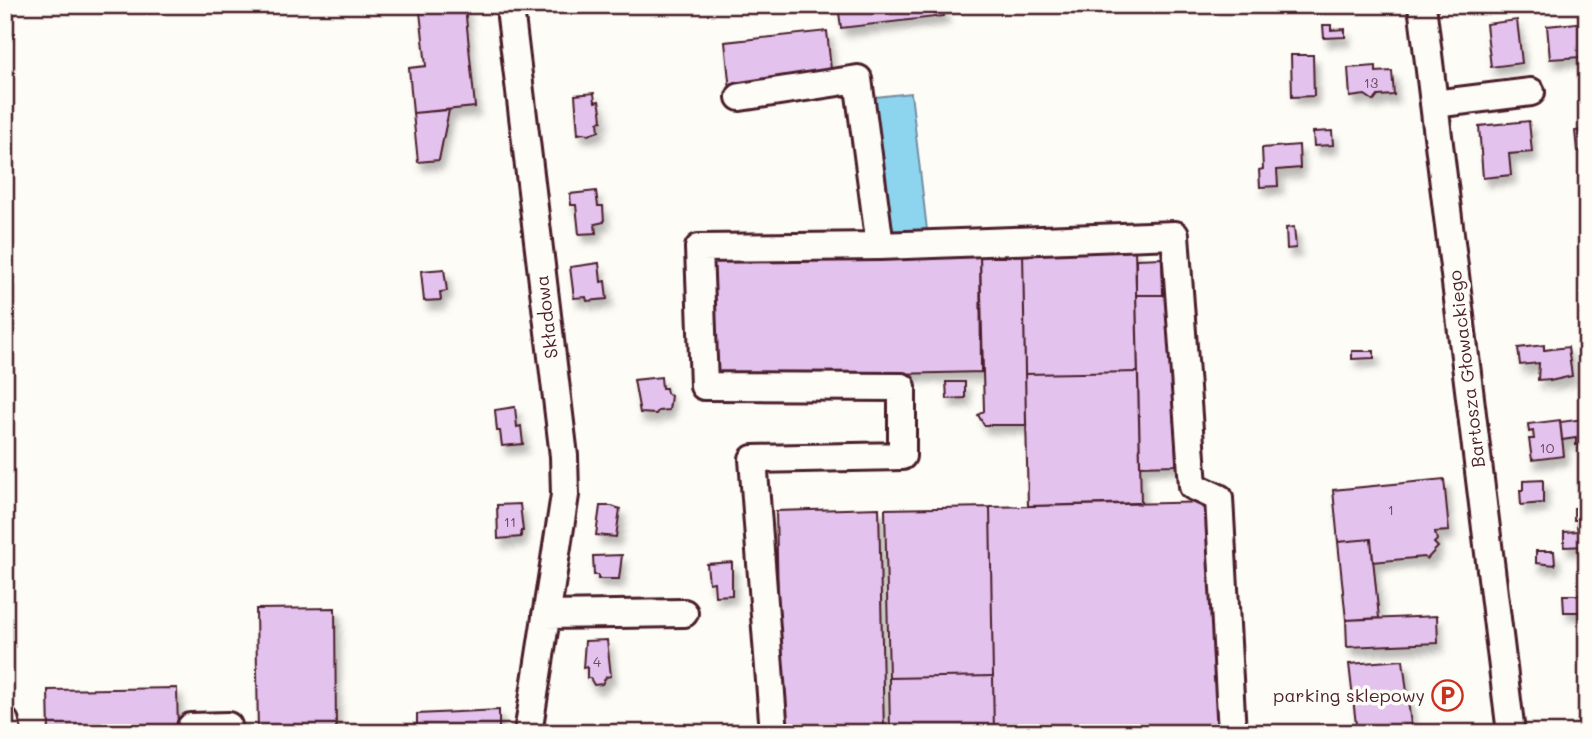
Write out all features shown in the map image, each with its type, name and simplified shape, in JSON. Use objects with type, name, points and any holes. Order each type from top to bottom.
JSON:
[{"type":"street","name":"Bartosza Głowackiego","points":[[1422,5],[1511,733]]},
{"type":"street","name":"Składowa","points":[[511,17],[564,456],[565,495],[528,733]]},
{"type":"street","points":[[740,97],[858,79],[880,246]]},
{"type":"street","points":[[1434,104],[1531,92]]},
{"type":"street","points":[[774,733],[754,459],[902,456],[902,387],[704,386],[699,248],[880,246],[1175,235],[1193,486],[1219,498],[1232,733]]},
{"type":"street","points":[[546,615],[684,613]]},
{"type":"street","points":[[5,722],[7,733]]},
{"type":"street","points":[[191,733],[191,727],[229,726],[229,733]]},
{"type":"water","points":[[911,93],[927,230],[883,235],[867,98]]},
{"type":"building","points":[[838,5],[942,5],[944,16],[841,28]]},
{"type":"building","points":[[465,7],[475,107],[413,113],[409,68],[426,66],[420,12]]},
{"type":"building","points":[[1517,20],[1522,63],[1491,67],[1486,24]]},
{"type":"building","points":[[1587,22],[1587,78],[1582,79],[1581,57],[1550,59],[1547,26]]},
{"type":"building","points":[[1323,25],[1331,25],[1331,30],[1345,29],[1345,37],[1324,38]]},
{"type":"building","points":[[827,31],[832,79],[730,90],[725,42]]},
{"type":"building","points":[[1291,55],[1313,55],[1314,96],[1292,97]]},
{"type":"building","points":[[1376,66],[1376,72],[1392,71],[1394,95],[1378,96],[1374,101],[1365,95],[1350,97],[1348,68]]},
{"type":"building","points":[[594,93],[595,102],[599,101],[601,111],[599,131],[588,135],[578,134],[575,95]]},
{"type":"building","points":[[449,110],[439,160],[418,162],[413,113]]},
{"type":"building","points":[[1529,121],[1532,152],[1509,154],[1511,175],[1483,178],[1479,126]]},
{"type":"building","points":[[1582,125],[1587,125],[1587,150],[1577,151],[1575,131],[1582,130]]},
{"type":"building","points":[[1332,131],[1333,145],[1314,146],[1313,132]]},
{"type":"building","points":[[1299,145],[1300,168],[1277,170],[1278,186],[1260,187],[1262,148]]},
{"type":"building","points":[[596,191],[598,206],[603,206],[604,222],[595,224],[596,233],[579,234],[576,205],[571,205],[570,194]]},
{"type":"building","points":[[1294,227],[1296,248],[1287,249],[1286,228]]},
{"type":"building","points":[[1135,249],[1138,372],[1025,374],[1023,251]]},
{"type":"building","points":[[1023,251],[1026,425],[984,425],[978,415],[984,411],[980,254],[991,252],[991,257],[1005,257],[1005,252]]},
{"type":"building","points":[[980,254],[983,372],[712,378],[711,315],[716,315],[716,301],[711,301],[710,256]]},
{"type":"building","points":[[1162,258],[1163,295],[1136,295],[1136,259]]},
{"type":"building","points":[[599,263],[601,282],[605,281],[607,299],[587,301],[586,297],[574,298],[570,267]]},
{"type":"building","points":[[444,269],[447,291],[440,292],[441,300],[424,301],[421,271]]},
{"type":"building","points":[[1136,295],[1172,295],[1176,465],[1140,466]]},
{"type":"building","points":[[1544,345],[1544,350],[1568,347],[1572,376],[1550,381],[1538,380],[1539,363],[1520,365],[1518,348]]},
{"type":"building","points":[[1352,351],[1374,351],[1374,358],[1352,359]]},
{"type":"building","points":[[1138,372],[1141,503],[1028,506],[1025,374]]},
{"type":"building","points":[[661,377],[662,388],[666,388],[671,396],[669,410],[658,411],[656,414],[640,413],[634,380]]},
{"type":"building","points":[[946,382],[965,382],[965,398],[947,399]]},
{"type":"building","points":[[515,407],[517,427],[521,426],[523,444],[502,446],[495,410]]},
{"type":"building","points":[[1587,419],[1587,445],[1576,445],[1576,438],[1562,440],[1560,422]]},
{"type":"building","points":[[1560,420],[1564,456],[1532,460],[1529,439],[1534,439],[1528,424]]},
{"type":"building","points":[[1444,479],[1449,531],[1435,532],[1437,540],[1434,543],[1438,547],[1427,559],[1424,557],[1373,562],[1371,539],[1338,542],[1333,490]]},
{"type":"building","points":[[1543,480],[1543,503],[1521,505],[1520,490],[1523,490],[1523,481]]},
{"type":"building","points":[[1213,502],[1218,733],[994,733],[990,507]]},
{"type":"building","points":[[520,504],[523,531],[521,537],[498,539],[497,505]]},
{"type":"building","points":[[600,506],[620,509],[616,537],[596,535]]},
{"type":"building","points":[[990,507],[993,676],[889,678],[885,509]]},
{"type":"building","points":[[1587,507],[1587,520],[1574,520],[1574,508]]},
{"type":"building","points":[[879,508],[884,733],[786,733],[785,690],[780,690],[776,511]]},
{"type":"building","points":[[1587,524],[1587,546],[1564,547],[1564,532],[1578,531],[1577,525]]},
{"type":"building","points":[[1371,539],[1379,618],[1346,620],[1338,542]]},
{"type":"building","points":[[1536,551],[1554,551],[1555,565],[1536,563]]},
{"type":"building","points":[[622,555],[619,579],[598,579],[598,575],[594,575],[593,556]]},
{"type":"building","points":[[732,562],[732,595],[715,596],[714,582],[709,583],[707,564]]},
{"type":"building","points":[[1563,595],[1587,595],[1587,612],[1564,612]]},
{"type":"building","points":[[335,608],[336,733],[258,733],[256,609]]},
{"type":"building","points":[[1437,616],[1438,643],[1347,647],[1346,620]]},
{"type":"building","points":[[607,640],[611,676],[606,677],[602,684],[594,685],[590,678],[587,678],[587,667],[583,668],[585,641]]},
{"type":"building","points":[[1403,660],[1412,733],[1357,733],[1349,664]]},
{"type":"building","points":[[993,676],[994,733],[890,733],[889,678]]},
{"type":"building","points":[[177,688],[178,733],[49,733],[48,690]]},
{"type":"building","points":[[499,710],[499,733],[417,733],[417,714]]},
{"type":"place","name":"parking sklepowy","points":[[1448,696]]}]
